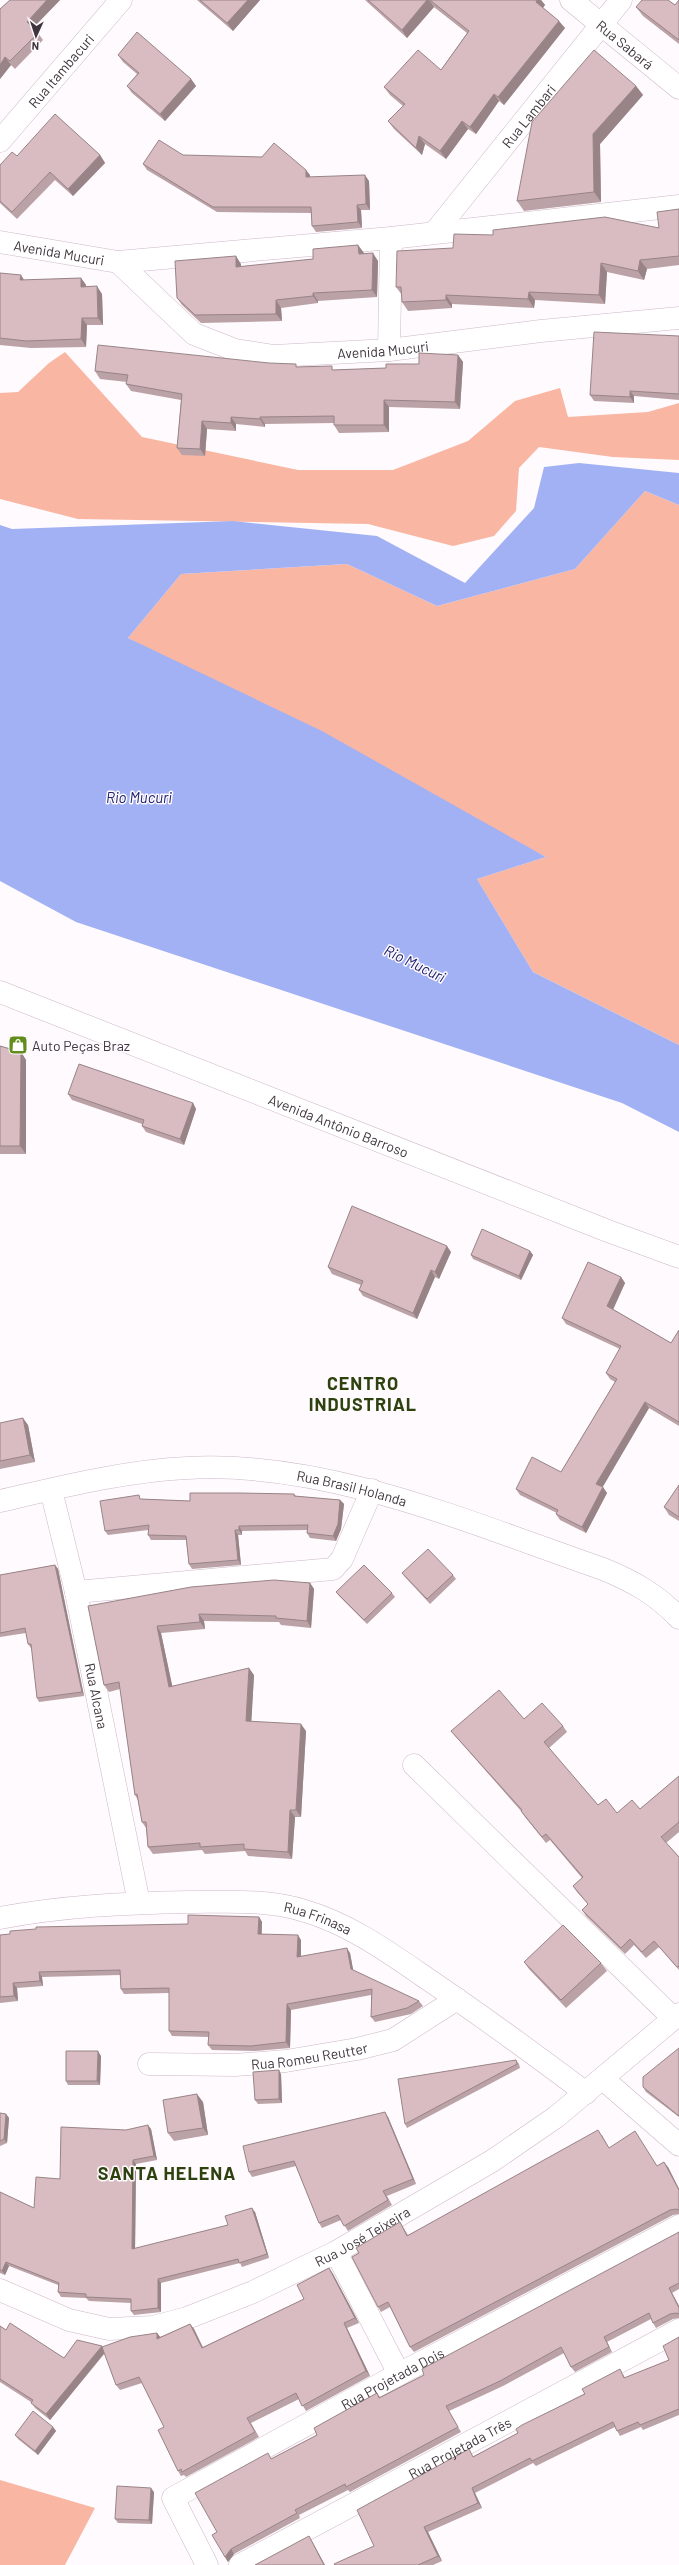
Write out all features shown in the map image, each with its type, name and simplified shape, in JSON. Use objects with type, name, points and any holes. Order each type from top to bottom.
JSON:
[{"type":"street","name":"Rua Itambacuri","points":[[0,141],[121,0]]},
{"type":"street","name":"Rua Sabará","points":[[571,0],[679,88]]},
{"type":"street","name":"Rua Lambari","points":[[435,232],[601,23],[621,0]]},
{"type":"street","name":"Avenida Mucuri","points":[[0,242],[118,262],[392,238],[679,206]]},
{"type":"street","points":[[389,350],[392,238]]},
{"type":"street","name":"Avenida Mucuri","points":[[118,262],[194,334],[235,350],[274,356],[389,350],[541,331],[679,318]]},
{"type":"street","name":"Avenida Antônio Barroso","points":[[0,992],[608,1231],[679,1256]]},
{"type":"street","name":"Rua Brasil Holanda","points":[[0,1501],[130,1474],[188,1468],[239,1468],[288,1473],[372,1490],[633,1581],[654,1595],[679,1618]]},
{"type":"street","name":"Rua Alcana","points":[[51,1490],[76,1592],[139,1903]]},
{"type":"street","points":[[76,1592],[333,1568],[342,1559],[372,1490]]},
{"type":"street","points":[[414,1764],[676,2016]]},
{"type":"street","name":"Rua Frinasa","points":[[0,1918],[28,1913],[139,1903],[240,1901],[272,1903],[306,1911],[338,1925],[386,1951],[457,1999],[586,2093]]},
{"type":"street","name":"Rua Romeu Reutter","points":[[149,2064],[235,2064],[286,2061],[357,2049],[393,2040],[457,1999]]},
{"type":"street","name":"Rua José Teixeira","points":[[0,2290],[69,2320],[109,2329],[153,2327],[187,2318],[253,2292],[336,2252],[492,2161],[556,2117],[676,2016]]},
{"type":"street","points":[[603,2079],[679,2145]]},
{"type":"street","name":"Rua Projetada Dois","points":[[207,2565],[173,2498],[399,2374],[679,2226]]},
{"type":"street","points":[[336,2252],[399,2374]]},
{"type":"street","name":"Rua Projetada Três","points":[[240,2565],[679,2330]]},
{"type":"shaded area","points":[[65,352],[142,437],[298,470],[393,470],[468,441],[515,401],[560,388],[568,417],[648,412],[679,403],[679,460],[613,457],[539,447],[519,468],[516,511],[494,536],[453,546],[368,524],[78,519],[0,499],[0,393],[18,392],[49,363]]},
{"type":"shaded area","points":[[645,491],[679,505],[679,1045],[533,972],[477,879],[546,857],[128,638],[181,574],[347,564],[437,606],[575,569]]},
{"type":"shaded area","points":[[0,2480],[95,2508],[65,2565],[0,2565]]},
{"type":"water","name":"Rio Mucuri","points":[[579,463],[679,473],[679,505],[645,491],[575,569],[437,606],[347,564],[181,574],[128,638],[322,731],[546,857],[477,879],[533,972],[679,1045],[679,1132],[622,1103],[76,922],[0,881],[0,525],[12,529],[233,521],[377,536],[465,583],[534,508],[544,467]]},
{"type":"building","points":[[10,0],[47,0],[27,22],[38,33],[10,61],[5,57],[0,65],[0,9]]},
{"type":"building","points":[[200,0],[248,0],[227,23]]},
{"type":"building","points":[[368,0],[427,0],[402,30]]},
{"type":"building","points":[[430,0],[537,0],[536,2],[559,21],[498,97],[494,94],[470,127],[462,121],[440,151],[419,136],[416,148],[388,121],[405,104],[384,87],[418,50],[441,70],[469,31]]},
{"type":"building","points":[[642,0],[668,0],[675,5],[679,0],[679,40],[636,7]]},
{"type":"building","points":[[137,32],[191,79],[160,114],[127,86],[139,73],[118,55]]},
{"type":"building","points":[[594,50],[636,86],[593,134],[594,192],[517,201],[532,122]]},
{"type":"building","points":[[55,114],[100,155],[68,189],[50,172],[12,212],[0,201],[0,165],[12,152],[17,156]]},
{"type":"building","points":[[159,140],[183,155],[262,157],[274,143],[306,170],[306,177],[365,175],[366,204],[357,205],[358,222],[312,226],[311,207],[213,207],[143,164]]},
{"type":"building","points":[[679,209],[679,256],[640,260],[638,271],[601,263],[599,295],[529,292],[528,299],[446,295],[446,300],[402,302],[401,287],[396,287],[397,251],[453,248],[454,234],[493,235],[493,230],[605,217],[659,228],[657,212]]},
{"type":"building","points":[[358,245],[359,254],[373,253],[372,290],[313,293],[313,296],[276,300],[276,314],[195,315],[177,298],[175,261],[236,256],[236,267],[313,259],[313,249]]},
{"type":"building","points":[[0,273],[21,275],[20,280],[81,278],[81,287],[97,286],[98,318],[82,318],[81,339],[26,341],[0,338]]},
{"type":"building","points":[[594,332],[679,336],[679,394],[630,391],[630,397],[590,395]]},
{"type":"building","points":[[98,345],[269,363],[296,364],[296,367],[332,366],[332,370],[386,368],[386,364],[419,364],[419,353],[458,355],[455,402],[384,400],[384,425],[334,425],[334,416],[260,417],[260,419],[231,417],[231,423],[202,421],[200,449],[177,448],[182,394],[126,384],[128,375],[95,371]]},
{"type":"building","points":[[0,1046],[21,1052],[20,1146],[0,1146]]},
{"type":"building","points":[[79,1064],[193,1103],[180,1139],[142,1126],[144,1120],[68,1094]]},
{"type":"building","points":[[352,1206],[447,1246],[435,1272],[431,1270],[413,1313],[359,1290],[363,1281],[328,1267]]},
{"type":"building","points":[[482,1229],[530,1251],[519,1276],[471,1255]]},
{"type":"building","points":[[588,1262],[621,1277],[607,1306],[671,1343],[679,1330],[679,1422],[645,1402],[596,1484],[603,1487],[582,1527],[556,1514],[558,1510],[516,1489],[532,1457],[561,1472],[617,1379],[606,1373],[621,1346],[562,1318]]},
{"type":"building","points":[[23,1418],[30,1455],[0,1461],[0,1423]]},
{"type":"building","points":[[679,1485],[679,1517],[664,1507]]},
{"type":"building","points":[[190,1493],[294,1494],[294,1496],[340,1500],[338,1524],[333,1536],[307,1533],[308,1525],[239,1526],[239,1530],[235,1530],[238,1560],[189,1564],[186,1536],[148,1535],[149,1525],[105,1531],[100,1501],[139,1495],[140,1499],[190,1501]]},
{"type":"building","points":[[428,1549],[453,1575],[427,1599],[402,1573]]},
{"type":"building","points":[[55,1565],[82,1692],[37,1698],[31,1644],[28,1644],[25,1628],[0,1633],[0,1575]]},
{"type":"building","points":[[364,1565],[392,1593],[364,1620],[336,1592]]},
{"type":"building","points":[[274,1580],[310,1583],[307,1621],[276,1618],[276,1616],[199,1614],[200,1622],[157,1626],[169,1687],[249,1668],[246,1721],[301,1724],[296,1810],[290,1810],[288,1852],[244,1849],[244,1844],[200,1847],[200,1843],[148,1847],[146,1822],[142,1822],[137,1794],[135,1795],[119,1682],[104,1685],[88,1606],[191,1587]]},
{"type":"building","points":[[499,1690],[524,1719],[542,1703],[563,1726],[544,1742],[598,1805],[606,1799],[617,1813],[632,1800],[640,1809],[679,1776],[679,1822],[661,1837],[679,1857],[679,1966],[677,1967],[654,1941],[642,1952],[630,1939],[621,1948],[582,1910],[588,1904],[573,1886],[583,1877],[546,1834],[542,1837],[521,1811],[522,1810],[451,1731]]},
{"type":"building","points":[[188,1915],[259,1917],[258,1934],[298,1935],[297,1957],[347,1948],[351,1969],[419,2001],[407,2008],[371,2017],[372,1989],[287,2004],[286,2042],[251,2046],[208,2045],[209,2032],[169,2031],[169,1988],[121,1989],[120,1970],[39,1972],[40,1981],[13,1983],[14,1996],[0,1997],[0,1935],[10,1934],[10,1931],[36,1929],[36,1927],[188,1924]]},
{"type":"building","points":[[563,1925],[601,1963],[561,2000],[524,1962]]},
{"type":"building","points":[[679,2048],[679,2116],[643,2087],[643,2077]]},
{"type":"building","points":[[66,2051],[98,2051],[97,2081],[66,2081]]},
{"type":"building","points":[[516,2060],[517,2064],[405,2124],[398,2079]]},
{"type":"building","points":[[279,2070],[279,2099],[255,2100],[253,2072]]},
{"type":"building","points":[[197,2094],[203,2128],[168,2133],[163,2100]]},
{"type":"building","points":[[385,2112],[413,2179],[383,2191],[388,2200],[344,2226],[338,2215],[319,2223],[294,2161],[249,2172],[243,2146]]},
{"type":"building","points":[[0,2113],[6,2114],[4,2139],[0,2141]]},
{"type":"building","points":[[148,2125],[154,2156],[133,2160],[132,2249],[228,2225],[225,2216],[252,2208],[267,2254],[239,2263],[238,2259],[158,2279],[158,2308],[131,2311],[131,2299],[86,2297],[86,2294],[58,2292],[59,2283],[6,2262],[2,2271],[0,2270],[0,2192],[34,2208],[36,2177],[60,2179],[61,2127],[126,2130]]},
{"type":"building","points":[[598,2130],[609,2148],[635,2131],[657,2166],[664,2162],[679,2190],[679,2210],[670,2210],[410,2347],[388,2302],[378,2307],[352,2257],[359,2253],[356,2248],[400,2222],[407,2236]]},
{"type":"building","points":[[679,2232],[679,2283],[669,2288],[679,2308],[679,2314],[670,2314],[653,2323],[649,2313],[604,2337],[609,2347],[571,2367],[561,2347],[500,2381],[446,2406],[458,2427],[346,2487],[345,2484],[295,2510],[297,2513],[231,2549],[225,2557],[212,2535],[217,2532],[195,2493],[268,2453],[271,2459],[317,2435],[314,2428],[377,2393],[379,2398],[424,2375],[422,2369]]},
{"type":"building","points":[[329,2268],[355,2318],[344,2323],[366,2371],[302,2406],[296,2393],[247,2418],[255,2432],[182,2472],[181,2469],[178,2471],[158,2430],[164,2427],[139,2377],[116,2385],[102,2347],[130,2337],[157,2333],[157,2339],[190,2324],[202,2348],[304,2299],[297,2285]]},
{"type":"building","points":[[10,2323],[64,2358],[77,2340],[102,2346],[46,2414],[31,2403],[33,2400],[0,2379],[0,2326],[6,2330]]},
{"type":"building","points":[[679,2337],[679,2409],[640,2425],[638,2422],[617,2431],[613,2422],[532,2461],[530,2458],[472,2488],[478,2503],[424,2527],[438,2556],[418,2565],[334,2564],[374,2546],[357,2510],[469,2449],[473,2457],[518,2433],[516,2429],[522,2425],[585,2394],[582,2389],[620,2369],[624,2378],[669,2360],[663,2346]]},
{"type":"building","points":[[33,2411],[53,2427],[35,2451],[15,2435]]},
{"type":"building","points":[[117,2486],[151,2488],[149,2520],[115,2519]]},
{"type":"building","points":[[309,2536],[324,2565],[255,2565]]},
{"type":"place","name":"Auto Peças Braz","points":[[18,1045]]},
{"type":"district","name":"CENTRO INDUSTRIAL","points":[[363,1393]]},
{"type":"district","name":"SANTA HELENA","points":[[167,2173]]}]
